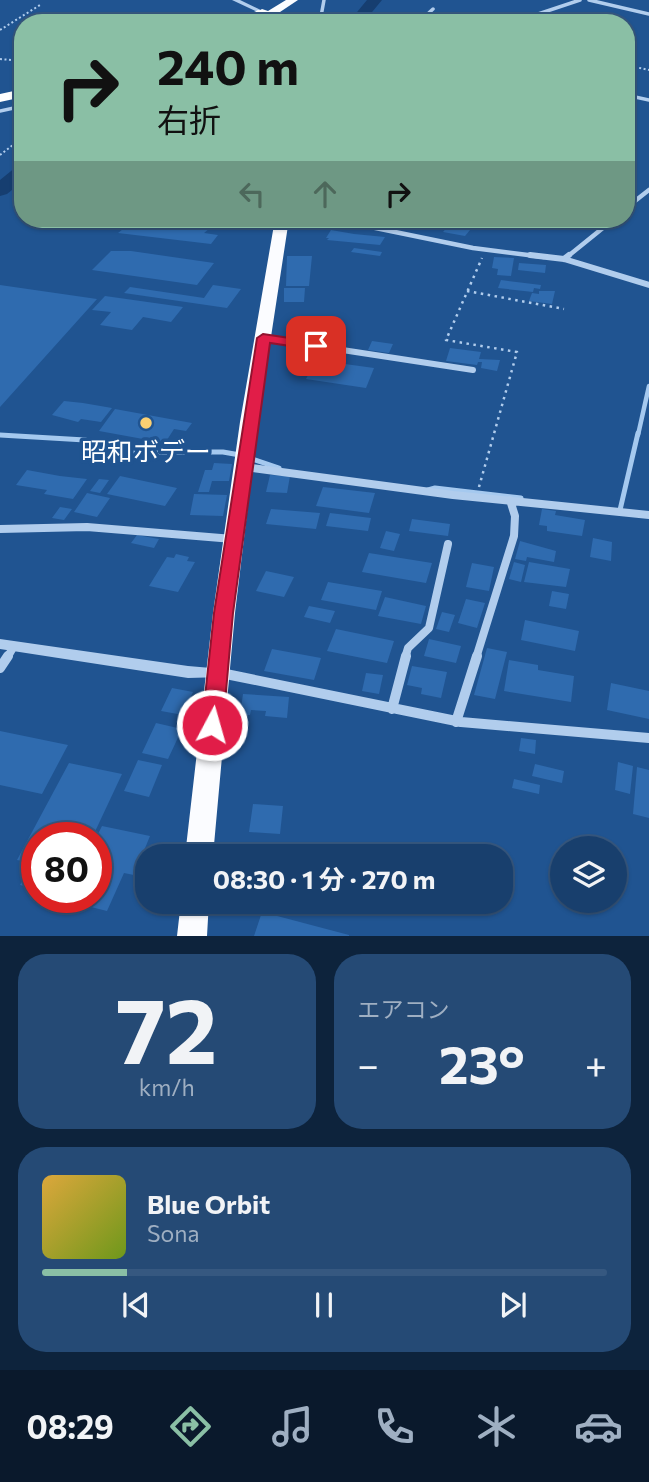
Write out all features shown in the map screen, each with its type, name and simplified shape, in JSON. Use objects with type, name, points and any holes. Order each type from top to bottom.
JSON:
[{"type":"highway","points":[[266,13],[283,0]]},
{"type":"highway","points":[[266,13],[293,0]]},
{"type":"highway","points":[[200,844],[234,539],[281,228]]},
{"type":"highway","points":[[192,936],[194,914]]},
{"type":"street","points":[[235,0],[266,13]]},
{"type":"street","points":[[537,14],[580,0]]},
{"type":"street","points":[[589,0],[649,14]]},
{"type":"street","points":[[428,14],[433,9]]},
{"type":"street","points":[[635,201],[649,190]]},
{"type":"street","points":[[376,228],[473,248],[564,259],[649,285]]},
{"type":"street","points":[[564,259],[603,228]]},
{"type":"street","points":[[263,338],[473,370]]},
{"type":"street","points":[[245,467],[649,515]]},
{"type":"street","points":[[456,722],[514,536],[515,516],[510,500]]},
{"type":"street","points":[[0,529],[45,524],[90,525],[234,539]]},
{"type":"street","points":[[392,709],[408,648],[429,628],[448,544]]},
{"type":"street","points":[[0,668],[7,645],[188,672],[218,673],[456,722],[649,738]]},
{"type":"path","points":[[26,14],[40,5]]},
{"type":"path","points":[[0,155],[14,144]]},
{"type":"path","points":[[467,291],[564,309]]},
{"type":"building","points":[[124,228],[210,228],[204,233],[218,235],[211,244],[118,233]]},
{"type":"building","points":[[446,228],[470,230],[465,236],[443,232]]},
{"type":"building","points":[[331,230],[385,237],[380,245],[327,240]]},
{"type":"building","points":[[354,248],[382,252],[380,256],[351,252]]},
{"type":"building","points":[[111,251],[131,251],[214,263],[197,285],[92,270]]},
{"type":"building","points":[[287,256],[312,256],[309,286],[286,286]]},
{"type":"building","points":[[494,257],[514,258],[511,276],[497,275],[498,269],[492,268]]},
{"type":"building","points":[[519,263],[546,265],[545,273],[518,270]]},
{"type":"building","points":[[501,280],[541,285],[540,289],[534,288],[533,292],[498,288]]},
{"type":"building","points":[[0,285],[97,299],[0,407]]},
{"type":"building","points":[[213,285],[241,289],[227,308],[124,293],[130,287],[204,298]]},
{"type":"building","points":[[284,288],[305,288],[304,302],[284,302]]},
{"type":"building","points":[[539,291],[555,291],[552,304],[529,301],[532,293],[539,294]]},
{"type":"building","points":[[105,296],[183,307],[171,322],[143,317],[132,330],[100,325],[111,312],[92,310]]},
{"type":"building","points":[[291,326],[336,332],[330,343],[293,336],[296,331],[288,330]]},
{"type":"building","points":[[372,341],[393,344],[389,353],[368,350]]},
{"type":"building","points":[[450,348],[481,352],[479,359],[500,360],[497,371],[481,368],[482,362],[477,365],[446,361]]},
{"type":"building","points":[[316,360],[374,368],[366,388],[306,379]]},
{"type":"building","points":[[64,401],[112,408],[101,422],[81,419],[78,422],[52,415]]},
{"type":"building","points":[[115,409],[192,423],[186,431],[174,429],[165,443],[99,431]]},
{"type":"building","points":[[214,463],[232,464],[229,481],[212,481],[209,492],[198,492],[205,470],[212,470]]},
{"type":"building","points":[[27,470],[87,479],[73,499],[44,494],[47,490],[16,485]]},
{"type":"building","points":[[270,475],[290,476],[287,493],[266,492]]},
{"type":"building","points":[[120,476],[177,488],[165,506],[107,494]]},
{"type":"building","points":[[99,479],[109,480],[100,493],[90,491]]},
{"type":"building","points":[[323,487],[375,493],[369,513],[316,506]]},
{"type":"building","points":[[87,493],[110,498],[97,517],[74,512]]},
{"type":"building","points":[[194,494],[227,495],[223,516],[190,515]]},
{"type":"building","points":[[60,507],[72,509],[64,520],[52,518]]},
{"type":"building","points":[[271,509],[320,513],[316,529],[266,524]]},
{"type":"building","points":[[542,509],[556,511],[555,515],[585,520],[582,536],[547,531],[547,526],[539,525]]},
{"type":"building","points":[[330,513],[371,518],[368,531],[326,526]]},
{"type":"building","points":[[412,519],[450,524],[448,536],[409,531]]},
{"type":"building","points":[[386,531],[400,534],[394,551],[380,548]]},
{"type":"building","points":[[137,535],[159,539],[154,548],[131,543]]},
{"type":"building","points":[[593,538],[612,542],[611,561],[590,557]]},
{"type":"building","points":[[520,541],[556,551],[554,562],[527,557],[526,561],[515,559]]},
{"type":"building","points":[[369,553],[432,563],[426,583],[362,572]]},
{"type":"building","points":[[176,554],[189,557],[187,561],[195,562],[178,592],[149,586],[167,557],[174,558]]},
{"type":"building","points":[[514,562],[525,565],[521,582],[509,579]]},
{"type":"building","points":[[529,562],[570,569],[566,587],[524,582]]},
{"type":"building","points":[[472,563],[494,567],[489,591],[466,587]]},
{"type":"building","points":[[266,571],[294,577],[284,597],[256,591]]},
{"type":"building","points":[[328,582],[382,591],[376,610],[321,600]]},
{"type":"building","points":[[552,591],[569,594],[566,609],[549,606]]},
{"type":"building","points":[[385,597],[426,606],[421,624],[378,616]]},
{"type":"building","points":[[466,599],[485,603],[477,628],[458,623]]},
{"type":"building","points":[[309,606],[335,611],[330,623],[304,617]]},
{"type":"building","points":[[442,612],[455,615],[449,632],[436,629]]},
{"type":"building","points":[[525,620],[579,631],[575,651],[521,640]]},
{"type":"building","points":[[336,629],[394,641],[387,663],[327,651]]},
{"type":"building","points":[[429,639],[461,646],[456,663],[424,656]]},
{"type":"building","points":[[487,648],[507,652],[495,699],[474,695]]},
{"type":"building","points":[[272,649],[321,658],[314,680],[264,671]]},
{"type":"building","points":[[509,660],[538,665],[538,670],[574,676],[571,702],[504,691]]},
{"type":"building","points":[[412,666],[447,672],[441,698],[421,694],[422,688],[407,685]]},
{"type":"building","points":[[366,673],[383,675],[379,694],[362,691]]},
{"type":"building","points":[[611,683],[649,691],[649,719],[607,710]]},
{"type":"building","points":[[172,688],[193,692],[183,715],[161,711]]},
{"type":"building","points":[[243,694],[289,697],[287,718],[265,716],[266,711],[251,710],[250,715],[240,715]]},
{"type":"building","points":[[156,723],[182,729],[168,759],[142,753]]},
{"type":"building","points":[[0,731],[68,745],[42,794],[0,785]]},
{"type":"building","points":[[521,738],[536,740],[535,754],[519,751]]},
{"type":"building","points":[[138,760],[162,765],[149,797],[124,791]]},
{"type":"building","points":[[618,762],[633,766],[630,794],[615,790]]},
{"type":"building","points":[[69,763],[122,774],[100,822],[37,822]]},
{"type":"building","points":[[535,764],[564,771],[562,783],[532,776]]},
{"type":"building","points":[[637,767],[649,770],[649,818],[633,814]]},
{"type":"building","points":[[514,779],[540,785],[539,794],[512,788]]},
{"type":"building","points":[[253,804],[283,806],[280,834],[249,832]]},
{"type":"building","points":[[112,828],[150,836],[147,844],[135,844],[134,875],[124,873],[112,900]]},
{"type":"building","points":[[261,914],[349,935],[349,936],[254,936]]},
{"type":"waterway","points":[[363,14],[375,0]]},
{"type":"waterway","points":[[0,190],[14,178]]},
{"type":"waterway","points":[[638,435],[649,386]]},
{"type":"waterway","points":[[620,510],[638,433]]},
{"type":"waterway","points":[[0,435],[85,440],[110,448],[139,452],[223,452],[240,455]]},
{"type":"waterway","points":[[249,458],[279,468]]},
{"type":"waterway","points":[[428,490],[435,488],[521,498]]},
{"type":"place","name":"昭和ボデー","points":[[146,423]]},
{"type":"route","points":[[212,725],[223,613],[263,338],[316,346]]}]
